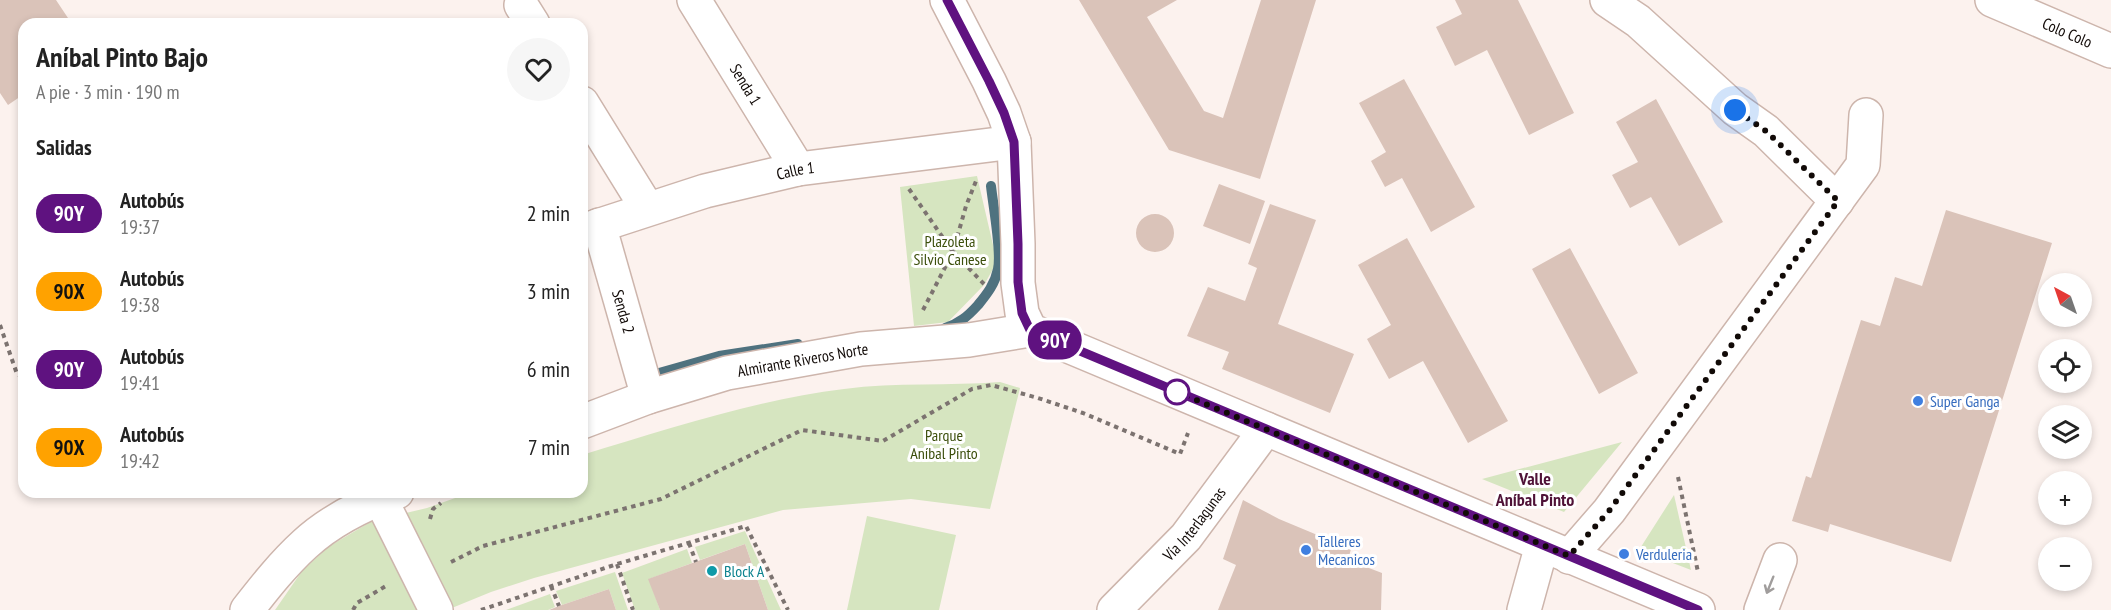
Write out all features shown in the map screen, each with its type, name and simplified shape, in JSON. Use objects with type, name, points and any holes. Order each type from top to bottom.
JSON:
[{"type":"street","name":"Senda 1","points":[[694,0],[798,169]]},
{"type":"street","points":[[947,0],[1004,113],[1018,244],[1018,282],[1022,313],[1030,330],[1556,551],[1699,596]]},
{"type":"street","points":[[1607,0],[1638,21],[1735,110],[1766,131],[1838,201]]},
{"type":"street","name":"Colo Colo","points":[[1992,0],[2111,51]]},
{"type":"street","points":[[588,114],[647,208]]},
{"type":"street","points":[[1524,610],[1556,551],[1609,511],[1863,165],[1866,114]]},
{"type":"street","name":"Calle 1","points":[[590,228],[705,191],[798,169],[1007,144]]},
{"type":"street","name":"Senda 2","points":[[590,228],[648,397]]},
{"type":"street","name":"Almirante Riveros Norte","points":[[588,420],[648,397],[727,373],[839,353],[969,340],[1030,330]]},
{"type":"street","name":"Vía Interlagunas","points":[[1114,610],[1186,537],[1266,429]]},
{"type":"street","points":[[247,610],[306,543],[335,521],[377,498]]},
{"type":"street","points":[[386,498],[436,610]]},
{"type":"street","points":[[1761,610],[1780,560]]},
{"type":"path","points":[[919,317],[953,252],[977,176],[1007,144]]},
{"type":"path","points":[[888,159],[953,252],[984,285],[1018,282]]},
{"type":"path","points":[[0,325],[18,375]]},
{"type":"path","points":[[353,610],[357,603],[408,572],[448,564],[483,546],[661,499],[802,430],[883,441],[972,389],[991,386],[1083,413],[1180,454],[1200,401]]},
{"type":"path","points":[[1666,433],[1681,488],[1699,596]]},
{"type":"path","points":[[481,610],[617,564],[746,526],[788,610]]},
{"type":"path","points":[[689,543],[696,562]]},
{"type":"path","points":[[617,564],[633,610]]},
{"type":"path","points":[[551,586],[559,606]]},
{"type":"green space","name":"Plazoleta Silvio Canese","points":[[977,176],[997,262],[984,285],[948,322],[914,326],[900,187]]},
{"type":"green space","name":"Parque Aníbal Pinto","points":[[1000,382],[1020,388],[990,509],[911,499],[783,510],[534,578],[447,610],[275,610],[302,571],[328,547],[372,521],[427,508],[455,498],[588,498],[588,453],[712,416],[778,400],[864,387]]},
{"type":"green space","points":[[1622,442],[1564,512],[1482,479]]},
{"type":"green space","points":[[1674,495],[1691,570],[1639,550]]},
{"type":"green space","points":[[867,516],[956,535],[939,610],[847,610]]},
{"type":"green space","points":[[745,531],[781,610],[768,610],[745,544],[700,560],[695,547]]},
{"type":"green space","points":[[687,549],[692,563],[649,579],[660,610],[635,610],[622,573]]},
{"type":"green space","points":[[615,572],[628,610],[616,610],[609,589],[562,605],[556,591]]},
{"type":"green space","points":[[550,594],[555,607],[548,610],[506,610]]},
{"type":"building","points":[[0,0],[56,0],[68,18],[18,18],[18,98],[8,105],[0,93]]},
{"type":"building","points":[[1079,0],[1177,0],[1147,17],[1204,111],[1223,118],[1261,0],[1316,0],[1260,179],[1169,150]]},
{"type":"building","points":[[1455,0],[1518,0],[1574,113],[1529,135],[1487,50],[1455,66],[1436,27],[1462,14]]},
{"type":"building","points":[[1404,79],[1475,207],[1431,232],[1402,178],[1385,187],[1371,161],[1386,152],[1359,103]]},
{"type":"building","points":[[1656,99],[1723,222],[1679,246],[1651,197],[1630,208],[1612,175],[1638,162],[1616,122]]},
{"type":"building","points":[[1219,184],[1265,201],[1250,244],[1203,226]]},
{"type":"building","points":[[1270,204],[1316,220],[1278,324],[1354,354],[1330,413],[1222,369],[1229,352],[1187,336],[1208,287],[1245,301],[1257,268],[1248,264]]},
{"type":"building","name":"Super Ganga","points":[[1946,210],[2052,243],[2043,273],[2038,273],[2038,287],[1951,562],[1830,524],[1828,532],[1792,521],[1806,476],[1811,478],[1861,320],[1880,326],[1895,277],[1922,286]]},
{"type":"building","points":[[1155,214],[1169,219],[1174,233],[1169,247],[1155,252],[1141,247],[1136,233],[1141,219]]},
{"type":"building","points":[[1407,238],[1508,421],[1468,443],[1423,361],[1389,379],[1367,339],[1391,325],[1358,265]]},
{"type":"building","points":[[1570,248],[1638,373],[1599,394],[1532,269]]},
{"type":"building","points":[[1243,500],[1279,519],[1351,549],[1348,560],[1382,573],[1381,610],[1218,610],[1236,565],[1223,559]]},
{"type":"building","name":"Block A","points":[[745,544],[768,610],[660,610],[648,579]]},
{"type":"building","points":[[609,589],[616,610],[549,610],[559,606]]},
{"type":"waterway","points":[[945,328],[959,322],[974,309],[990,288],[997,274],[999,252],[991,186]]},
{"type":"waterway","points":[[652,375],[719,356],[798,344]]},
{"type":"bus line","name":"90Y","points":[[947,0],[989,81],[1014,142],[1018,282],[1022,313],[1030,330],[1698,610]]},
{"type":"place","name":"Super Ganga","points":[[1918,401]]},
{"type":"place","name":"Talleres Mecanicos","points":[[1306,550]]},
{"type":"place","name":"Verduleria","points":[[1624,554]]},
{"type":"place","name":"Block A","points":[[712,571]]},
{"type":"district","name":"Valle Aníbal Pinto","points":[[1535,489]]},
{"type":"route","points":[[1177,392],[1569,556],[1609,511],[1838,201],[1766,131],[1735,110]]}]
